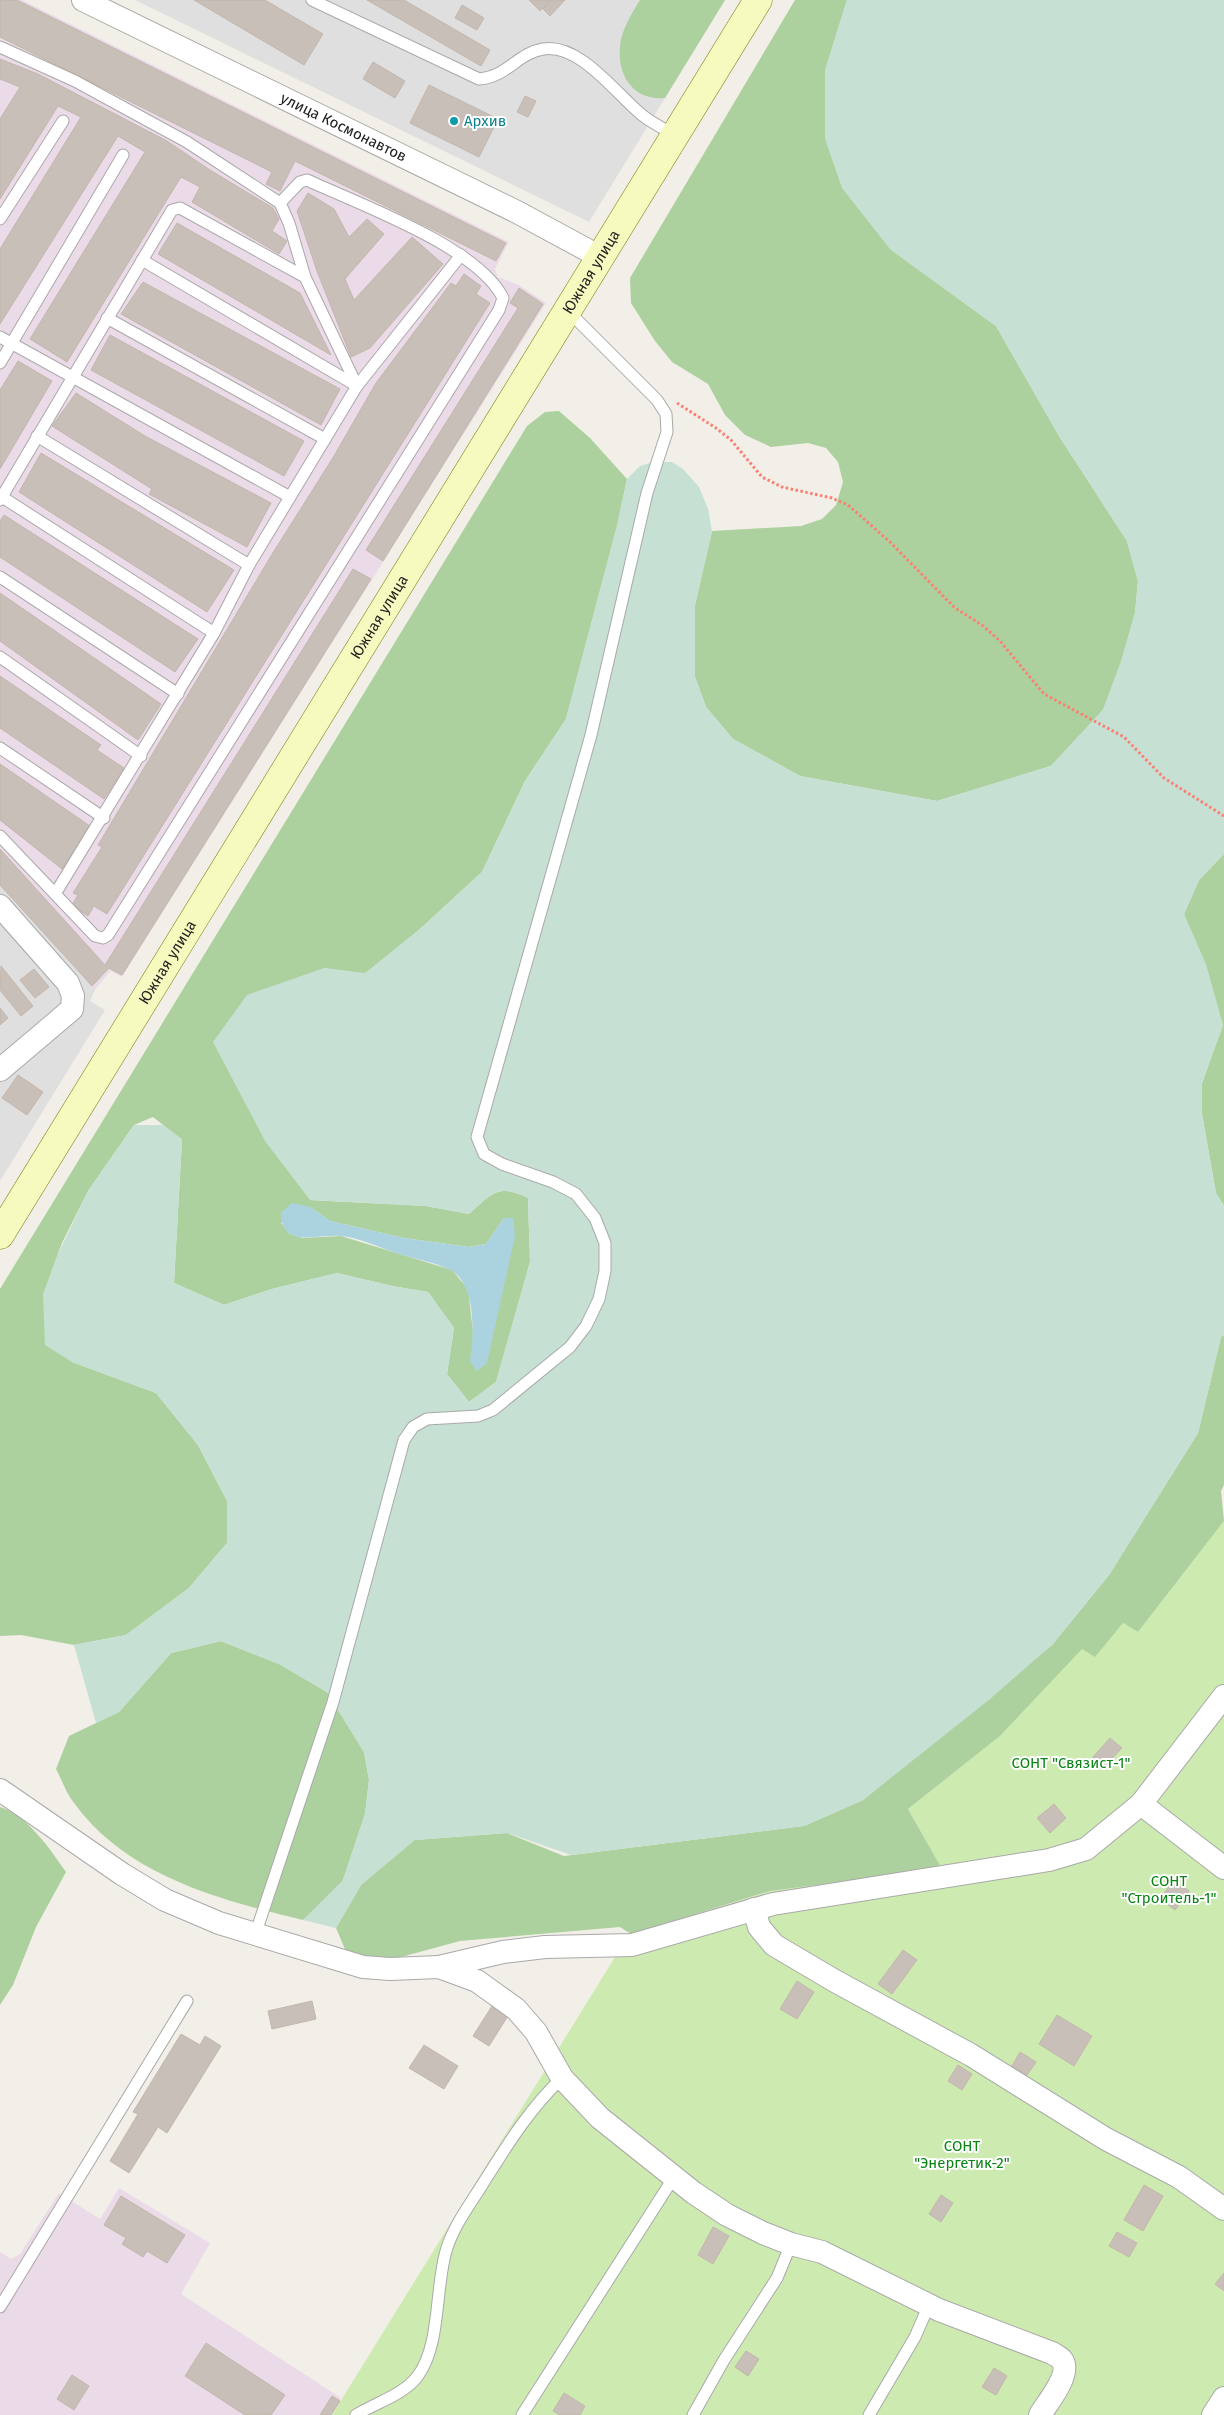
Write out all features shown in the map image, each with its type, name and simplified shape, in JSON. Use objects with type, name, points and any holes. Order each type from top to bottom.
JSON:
[{"type":"main road","name":"Южная улица","points":[[0,1235],[602,258],[758,0]]},
{"type":"street","name":"улица Космонавтов","points":[[83,0],[517,212],[602,258]]},
{"type":"street","points":[[0,906],[68,984],[73,996],[72,1009],[0,1070]]},
{"type":"street","points":[[0,1790],[122,1874],[165,1900],[219,1923],[363,1967],[390,1969],[439,1967],[503,1952],[545,1947],[632,1944],[754,1909],[861,1889],[1049,1860],[1086,1849],[1141,1804],[1224,1696]]},
{"type":"street","points":[[1141,1804],[1224,1868]]},
{"type":"street","points":[[754,1909],[759,1927],[774,1945],[835,1982],[971,2055],[1106,2140],[1179,2178],[1224,2209]]},
{"type":"street","points":[[439,1967],[477,1981],[516,2009],[536,2032],[562,2078],[600,2118],[674,2177],[727,2215],[762,2233],[791,2244],[822,2252],[929,2305],[1052,2353],[1062,2359],[1065,2368],[1062,2379],[1040,2415]]},
{"type":"street","points":[[1213,2415],[1224,2398]]},
{"type":"lane","points":[[312,0],[479,79],[492,78],[528,54],[542,49],[555,48],[568,52],[592,69],[643,116],[676,135]]},
{"type":"lane","points":[[0,47],[75,82],[187,142],[280,203],[289,223],[305,277],[357,386]]},
{"type":"lane","points":[[0,219],[63,121]]},
{"type":"lane","points":[[0,363],[122,155]]},
{"type":"lane","points":[[0,836],[95,936],[103,938],[108,935],[499,310],[503,298],[498,288],[461,255],[437,240],[307,180],[300,182],[280,203]]},
{"type":"lane","points":[[214,633],[1,499],[172,210],[180,208],[305,277]]},
{"type":"lane","points":[[55,894],[104,818],[178,694],[214,633],[249,565],[357,386],[461,255]]},
{"type":"lane","points":[[142,260],[357,386]]},
{"type":"lane","points":[[256,1934],[333,1702],[404,1440],[413,1427],[428,1419],[478,1416],[493,1410],[570,1347],[586,1326],[599,1299],[605,1271],[605,1243],[596,1218],[576,1194],[553,1182],[502,1164],[484,1154],[477,1137],[591,735],[648,494],[666,432],[666,414],[644,385],[568,312]]},
{"type":"lane","points":[[107,318],[325,439]]},
{"type":"lane","points":[[0,337],[290,497]]},
{"type":"lane","points":[[37,436],[249,565]]},
{"type":"lane","points":[[0,577],[178,694]]},
{"type":"lane","points":[[0,657],[141,756]]},
{"type":"lane","points":[[0,748],[104,818]]},
{"type":"lane","points":[[0,2307],[187,2002]]},
{"type":"lane","points":[[356,2415],[404,2388],[417,2377],[431,2342],[445,2253],[452,2232],[517,2129],[544,2094],[562,2078]]},
{"type":"lane","points":[[522,2415],[674,2177]]},
{"type":"lane","points":[[693,2415],[724,2360],[777,2278],[791,2244]]},
{"type":"lane","points":[[869,2415],[915,2337],[929,2305]]},
{"type":"path","points":[[644,385],[716,428],[731,440],[762,477],[782,487],[832,498],[848,505],[884,536],[955,608],[982,625],[1000,641],[1044,694],[1124,738],[1164,778],[1224,816]]},
{"type":"shaded area","points":[[0,0],[22,0],[509,242],[495,269],[498,277],[519,285],[546,303],[122,977],[110,971],[95,990],[0,885]]},
{"type":"shaded area","points":[[135,0],[725,0],[589,222]]},
{"type":"shaded area","points":[[0,885],[95,990],[90,1001],[105,1010],[0,1181]]},
{"type":"shaded area","points":[[119,2188],[210,2243],[181,2294],[341,2398],[331,2415],[0,2415],[0,2252],[11,2259],[20,2254],[59,2193],[100,2219]]},
{"type":"green space","points":[[640,0],[725,0],[665,98],[654,98],[636,91],[624,76],[621,67],[620,46],[622,34]]},
{"type":"green space","points":[[795,0],[847,0],[825,71],[890,249],[996,326],[1059,436],[1127,541],[1138,581],[1135,613],[1121,662],[1103,710],[1051,766],[937,801],[800,776],[733,739],[706,707],[695,677],[695,605],[712,531],[801,526],[822,519],[836,505],[843,482],[838,462],[826,448],[808,443],[771,447],[745,435],[725,415],[708,384],[672,362],[655,341],[631,303],[630,278]]},
{"type":"green space","points":[[847,0],[1224,0],[1224,854],[1199,880],[1184,914],[1206,964],[1223,1025],[1202,1083],[1202,1114],[1216,1193],[1224,1206],[1224,1335],[1221,1337],[1198,1433],[1109,1575],[1052,1645],[990,1699],[863,1800],[804,1826],[571,1855],[507,1833],[415,1840],[361,1885],[336,1928],[303,1920],[343,1880],[365,1814],[369,1780],[364,1752],[327,1692],[279,1664],[221,1641],[171,1653],[119,1712],[96,1723],[74,1645],[126,1635],[189,1588],[227,1543],[227,1501],[198,1445],[156,1393],[72,1362],[45,1345],[43,1295],[58,1254],[88,1191],[134,1125],[163,1125],[182,1139],[174,1283],[224,1305],[272,1289],[337,1273],[428,1292],[454,1328],[447,1374],[469,1402],[496,1382],[530,1262],[528,1198],[509,1191],[502,1191],[490,1196],[469,1214],[426,1206],[310,1200],[265,1141],[213,1042],[247,995],[324,968],[365,973],[420,929],[482,872],[525,781],[566,719],[617,526],[627,479],[640,466],[653,462],[672,462],[683,469],[699,487],[708,509],[712,531],[695,605],[695,677],[706,707],[733,739],[800,776],[937,801],[1051,766],[1103,710],[1121,662],[1135,613],[1138,582],[1127,541],[1059,436],[996,326],[890,249],[842,188],[825,139],[825,71]]},
{"type":"green space","points":[[559,411],[590,438],[627,479],[617,526],[566,719],[525,781],[482,872],[420,929],[365,974],[324,968],[310,1200],[426,1206],[469,1214],[490,1196],[502,1191],[509,1191],[528,1198],[530,1262],[496,1382],[469,1402],[447,1374],[454,1328],[428,1292],[337,1273],[272,1289],[224,1305],[174,1283],[182,1140],[153,1117],[134,1125],[88,1191],[62,1243],[43,1295],[72,1362],[156,1393],[198,1445],[227,1501],[227,1543],[189,1588],[126,1635],[74,1645],[21,1635],[0,1636],[0,1289],[527,426],[545,412]],"holes":[[[310,1207],[330,1221],[404,1238],[469,1247],[486,1244],[504,1218],[470,1361],[474,1340],[468,1289],[452,1270],[341,1236],[303,1238],[290,1234],[281,1223]]]},
{"type":"green space","points":[[1224,854],[1224,1206],[1216,1193],[1202,1114],[1202,1083],[1223,1025],[1184,914],[1199,880]]},
{"type":"green space","points":[[1224,1335],[1224,1485],[1221,1491],[1224,1521],[1138,1632],[1123,1623],[1095,1657],[1082,1649],[1000,1736],[908,1809],[942,1869],[770,1891],[631,1934],[620,1927],[460,1941],[390,1960],[347,1954],[336,1928],[361,1885],[414,1840],[507,1833],[564,1856],[804,1826],[863,1800],[1052,1645],[1109,1575],[1198,1433],[1221,1337]]},
{"type":"green space","name":"СОНТ \"Энергетик-2\"","points":[[1224,1521],[1224,2415],[332,2415],[628,1936],[770,1891],[942,1869],[908,1809],[1000,1736],[1082,1648],[1095,1656],[1123,1623],[1138,1632]]},
{"type":"green space","points":[[221,1641],[279,1664],[327,1692],[364,1752],[369,1780],[365,1814],[341,1886],[303,1920],[240,1904],[177,1881],[148,1867],[120,1849],[96,1828],[71,1799],[56,1769],[69,1736],[119,1712],[171,1653]]},
{"type":"green space","points":[[0,1807],[10,1811],[28,1825],[66,1872],[36,1927],[13,1985],[0,2005]]},
{"type":"water","points":[[292,1203],[310,1207],[330,1221],[404,1238],[469,1247],[486,1244],[504,1218],[513,1218],[515,1236],[487,1363],[477,1371],[470,1361],[473,1325],[472,1311],[465,1286],[459,1277],[450,1270],[438,1265],[356,1239],[341,1236],[294,1236],[287,1232],[281,1213]]},
{"type":"building","points":[[0,0],[17,0],[506,243],[496,261],[295,161],[280,191],[266,184],[272,172],[0,37]]},
{"type":"building","points":[[194,0],[265,0],[323,34],[304,65]]},
{"type":"building","points":[[367,0],[404,0],[490,50],[481,66]]},
{"type":"building","points":[[529,0],[551,0],[540,11]]},
{"type":"building","points":[[551,0],[565,0],[550,16],[543,9]]},
{"type":"building","points":[[462,5],[484,18],[477,30],[455,18]]},
{"type":"building","points":[[0,59],[38,74],[167,141],[210,170],[273,208],[279,219],[272,231],[287,241],[279,254],[192,202],[200,187],[181,177],[67,362],[30,339],[145,152],[118,136],[0,324],[0,249],[81,117],[58,106],[0,199],[0,119],[20,87],[0,79]]},
{"type":"building","points":[[373,62],[405,81],[395,98],[363,79]]},
{"type":"building","name":"Архив","points":[[429,85],[498,119],[479,157],[410,123]]},
{"type":"building","points":[[525,96],[536,101],[528,117],[517,112]]},
{"type":"building","points":[[308,193],[334,209],[349,237],[367,219],[384,234],[345,279],[354,300],[412,237],[443,264],[370,348],[351,357],[317,271],[297,211]]},
{"type":"building","points":[[177,223],[300,293],[331,355],[158,254]]},
{"type":"building","points":[[464,274],[481,286],[476,294],[490,303],[107,914],[94,906],[88,916],[72,905],[78,895],[73,893],[102,847],[98,845],[271,556],[334,456],[376,383],[451,283],[456,286]]},
{"type":"building","points":[[143,282],[340,389],[321,425],[121,314]]},
{"type":"building","points":[[519,288],[543,304],[383,561],[366,550],[518,308],[510,303]]},
{"type":"building","points":[[110,335],[304,441],[284,476],[91,370]]},
{"type":"building","points":[[18,361],[52,381],[0,469],[0,390]]},
{"type":"building","points":[[76,393],[145,436],[271,503],[247,547],[149,494],[152,489],[52,426]]},
{"type":"building","points":[[41,453],[234,570],[207,612],[19,492]]},
{"type":"building","points":[[4,515],[198,639],[175,672],[0,557],[0,521]]},
{"type":"building","points":[[353,569],[371,579],[122,975],[109,968],[92,986],[0,885],[0,849],[105,965]]},
{"type":"building","points":[[0,593],[161,704],[138,740],[0,641]]},
{"type":"building","points":[[0,676],[101,745],[97,750],[124,768],[104,799],[0,728]]},
{"type":"building","points":[[0,764],[90,826],[62,869],[0,820]]},
{"type":"building","points":[[1,966],[33,1006],[21,1016],[0,990]]},
{"type":"building","points":[[34,969],[49,987],[35,998],[20,980]]},
{"type":"building","points":[[0,1008],[8,1018],[0,1025]]},
{"type":"building","points":[[18,1075],[43,1092],[27,1115],[2,1098]]},
{"type":"building","points":[[1110,1738],[1122,1748],[1103,1768],[1092,1758]]},
{"type":"building","points":[[1054,1804],[1066,1818],[1050,1833],[1037,1818]]},
{"type":"building","points":[[1174,1879],[1189,1891],[1175,1910],[1160,1899]]},
{"type":"building","points":[[903,1950],[917,1960],[892,1994],[878,1984]]},
{"type":"building","points":[[797,1981],[814,1992],[797,2019],[780,2009]]},
{"type":"building","points":[[312,2001],[316,2019],[272,2029],[268,2011]]},
{"type":"building","points":[[492,2006],[508,2016],[489,2046],[473,2036]]},
{"type":"building","points":[[1057,2015],[1092,2036],[1074,2066],[1039,2044]]},
{"type":"building","points":[[181,2034],[200,2045],[205,2036],[221,2046],[167,2133],[158,2127],[129,2173],[110,2161],[138,2114],[133,2112]]},
{"type":"building","points":[[424,2045],[458,2066],[444,2089],[409,2068]]},
{"type":"building","points":[[1020,2052],[1036,2062],[1027,2075],[1012,2066]]},
{"type":"building","points":[[958,2065],[972,2074],[962,2090],[948,2081]]},
{"type":"building","points":[[1144,2185],[1163,2196],[1143,2231],[1124,2220]]},
{"type":"building","points":[[941,2195],[953,2203],[941,2222],[929,2214]]},
{"type":"building","points":[[121,2196],[185,2235],[167,2263],[147,2251],[143,2257],[122,2244],[126,2238],[104,2225]]},
{"type":"building","points":[[713,2227],[729,2236],[713,2264],[698,2255]]},
{"type":"building","points":[[1117,2232],[1137,2243],[1129,2257],[1109,2246]]},
{"type":"building","points":[[1224,2273],[1224,2291],[1215,2284]]},
{"type":"building","points":[[206,2343],[285,2395],[271,2415],[245,2415],[185,2376]]},
{"type":"building","points":[[746,2351],[759,2359],[748,2376],[735,2367]]},
{"type":"building","points":[[994,2368],[1007,2376],[996,2395],[982,2387]]},
{"type":"building","points":[[72,2375],[89,2386],[74,2410],[57,2399]]},
{"type":"building","points":[[564,2393],[585,2406],[580,2415],[560,2415],[553,2411]]},
{"type":"building","points":[[332,2396],[340,2401],[331,2415],[320,2415]]},
{"type":"place","name":"Архив","points":[[454,121]]},
{"type":"park label","name":"СОНТ \"Связист-1\"","points":[[1071,1763]]},
{"type":"park label","name":"СОНТ \"Строитель-1\"","points":[[1169,1890]]}]
